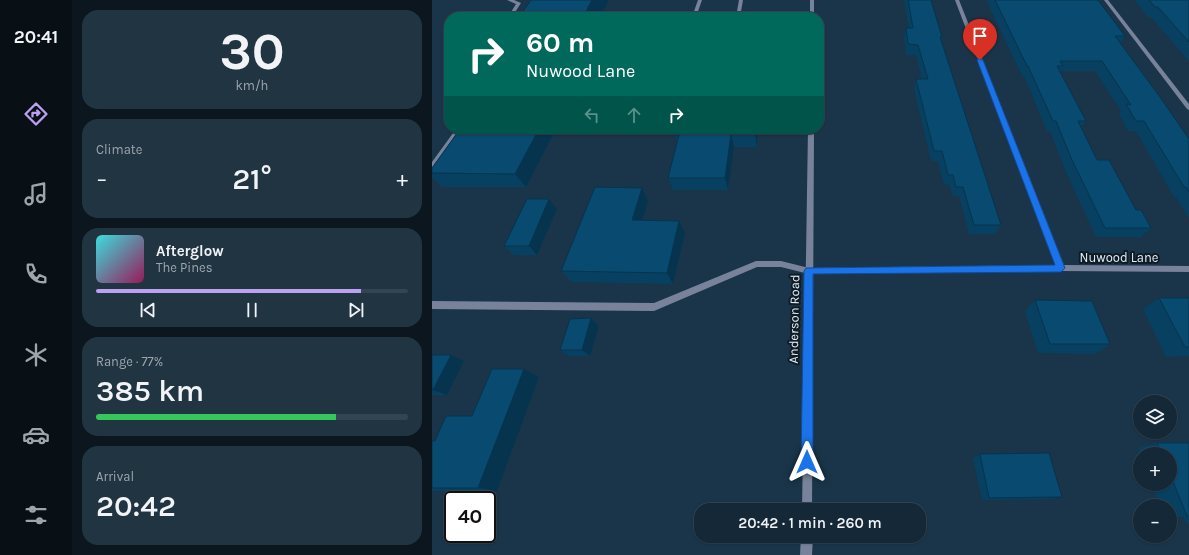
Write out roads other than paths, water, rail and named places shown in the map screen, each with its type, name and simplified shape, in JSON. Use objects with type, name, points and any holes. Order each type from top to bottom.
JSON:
[{"type":"street","points":[[509,0],[519,3],[513,12]]},
{"type":"street","points":[[696,12],[700,0]]},
{"type":"street","points":[[739,12],[741,0]]},
{"type":"street","points":[[812,0],[812,12]]},
{"type":"street","points":[[956,0],[1061,268]]},
{"type":"street","points":[[1106,0],[1189,108]]},
{"type":"street","points":[[432,167],[455,134]]},
{"type":"street","name":"Anderson Road","points":[[807,503],[811,134]]},
{"type":"street","name":"Nuwood Lane","points":[[432,305],[654,307],[756,264],[781,264],[809,271],[1061,268],[1189,269]]},
{"type":"street","points":[[806,543],[806,555]]}]
